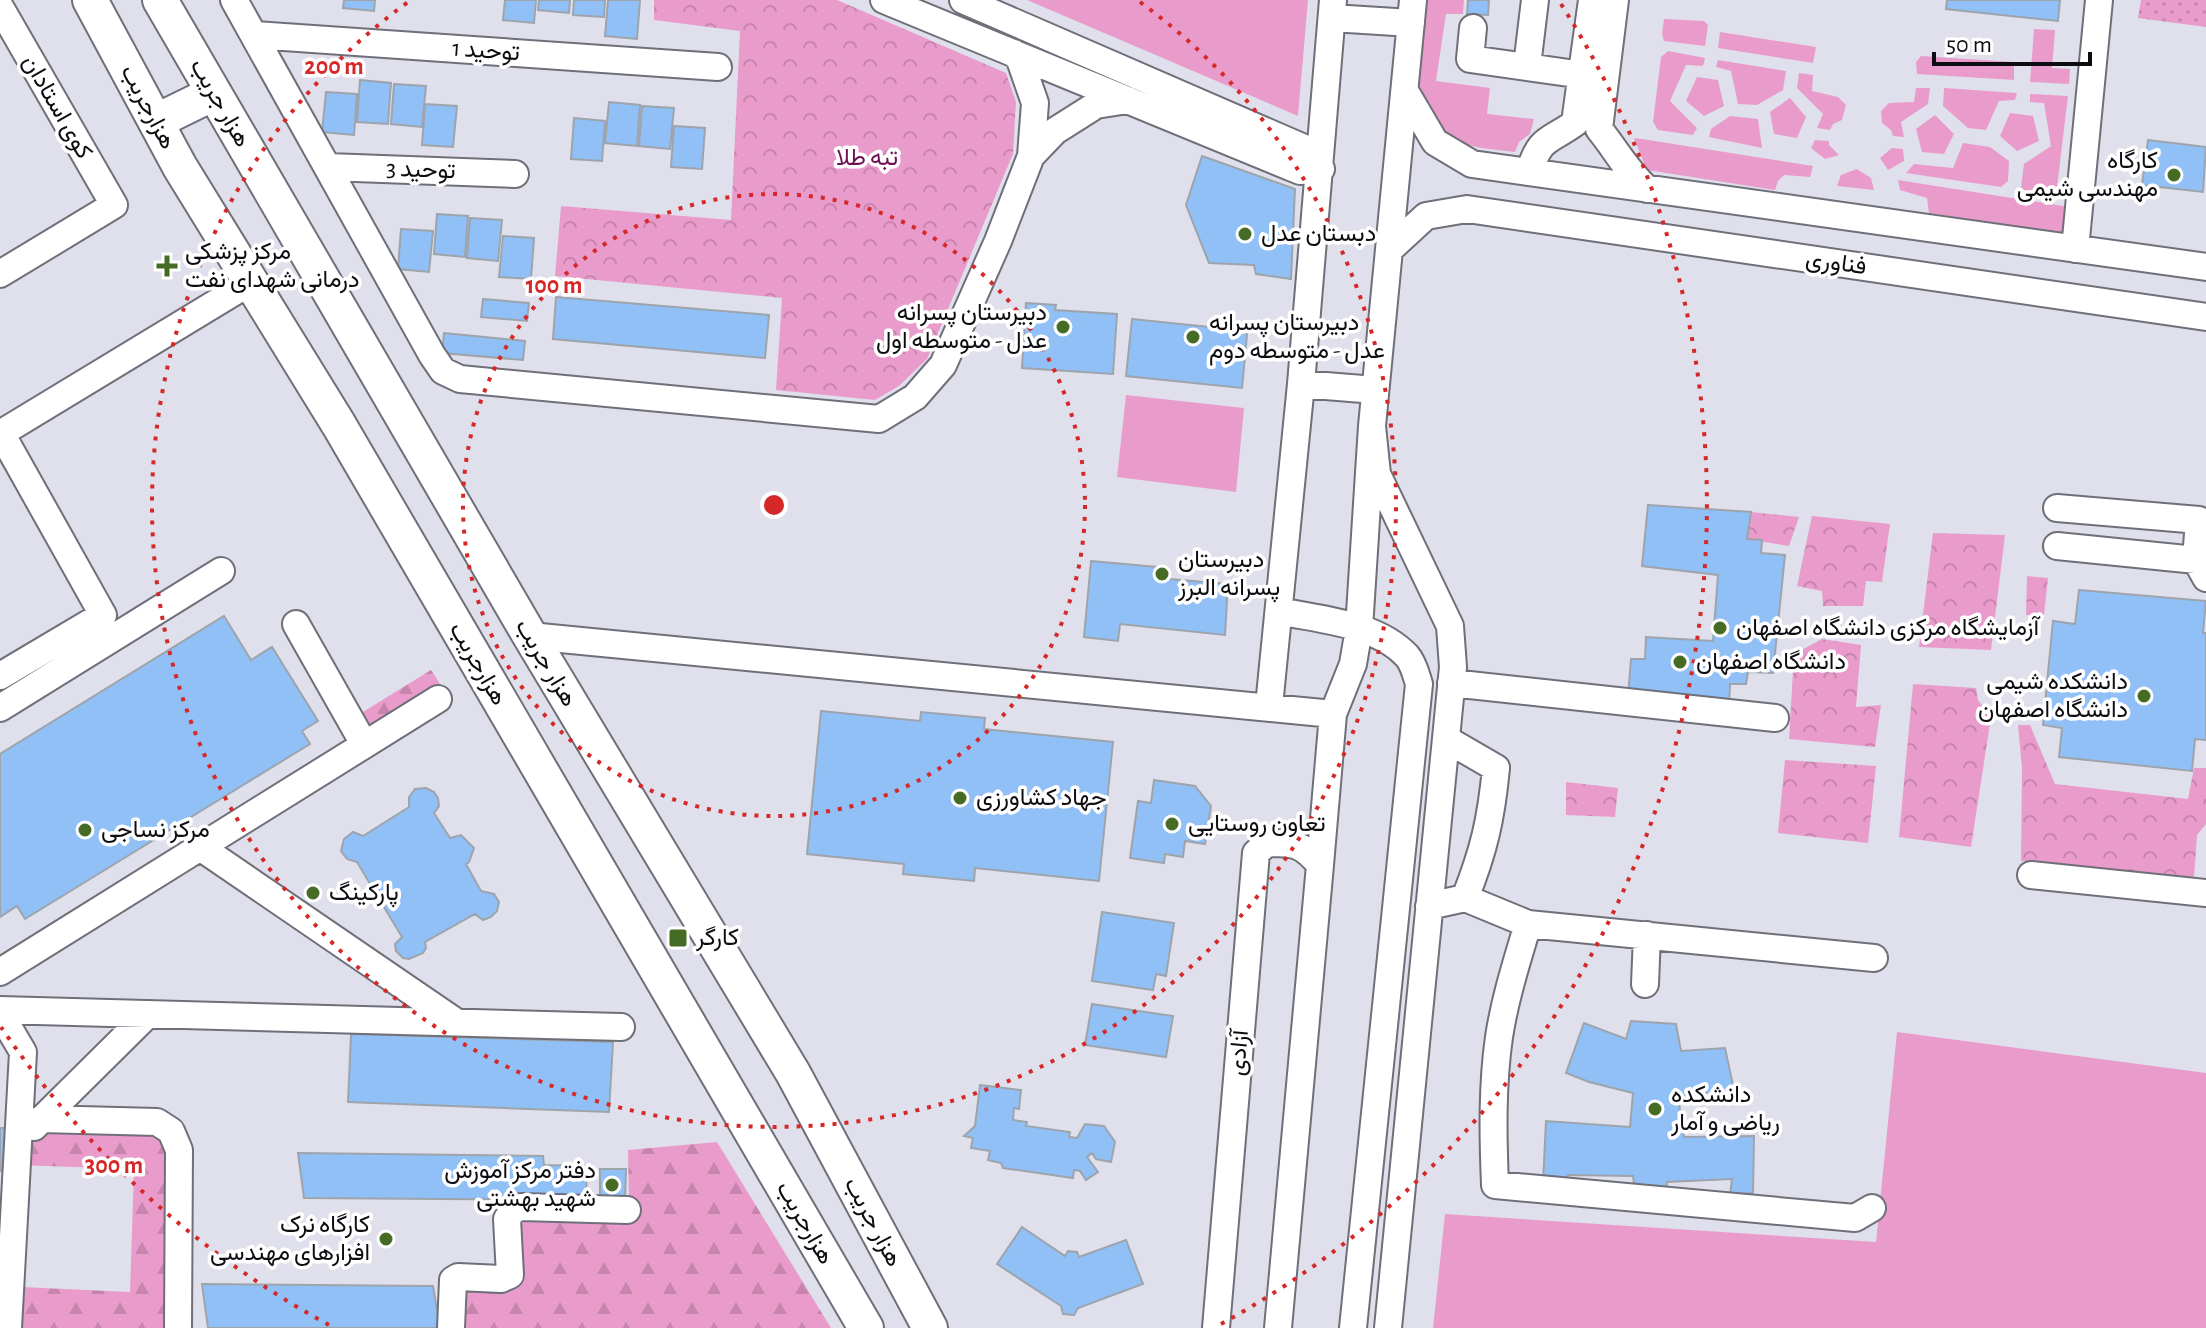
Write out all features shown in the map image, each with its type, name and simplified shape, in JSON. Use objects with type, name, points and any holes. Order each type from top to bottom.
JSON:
[{"type":"main road","name":"هزارجریب","points":[[90,0],[180,167],[339,425],[866,1328]]},
{"type":"main road","name":"هزار جریب","points":[[160,0],[530,636],[793,1073],[930,1328]]},
{"type":"main road","points":[[157,121],[214,93]]},
{"type":"street","name":"کوی استادان","points":[[0,274],[114,205],[0,8],[18,0]]},
{"type":"street","points":[[234,0],[443,371],[460,379],[879,419],[915,397],[943,365],[998,241],[1031,156],[1035,103],[1020,60],[1014,53]]},
{"type":"street","points":[[884,0],[1300,171],[1321,169]]},
{"type":"street","points":[[963,0],[1304,148],[1321,169]]},
{"type":"street","points":[[1527,66],[1535,0]]},
{"type":"street","points":[[1592,0],[1599,35]]},
{"type":"street","points":[[1615,0],[1599,35],[1594,76],[1599,129],[1613,145],[1623,165],[1647,189]]},
{"type":"street","points":[[2075,249],[2099,0]]},
{"type":"street","points":[[1269,706],[1321,169],[1333,9],[1412,11],[1375,390],[1359,629],[1353,664],[1333,714],[1278,1328]]},
{"type":"street","points":[[1473,28],[1470,59],[1594,76]]},
{"type":"street","name":"توحید 1","points":[[255,35],[718,67]]},
{"type":"street","points":[[1529,172],[1536,151],[1543,143],[1575,123],[1594,76]]},
{"type":"street","name":"فناوری","points":[[1405,91],[1435,142],[1472,164],[2206,267]]},
{"type":"street","points":[[1031,156],[1055,131],[1096,105],[1128,100]]},
{"type":"street","name":"توحید 3","points":[[328,167],[515,174]]},
{"type":"street","name":"فناوری","points":[[1389,250],[1426,216],[1467,209],[2206,317]]},
{"type":"street","points":[[0,676],[103,615],[1,433],[249,283]]},
{"type":"street","points":[[1301,384],[1375,390]]},
{"type":"street","points":[[1372,426],[1377,474],[1450,626],[1451,683],[1388,1328]]},
{"type":"street","points":[[2057,508],[2199,520],[2201,569],[2057,546]]},
{"type":"street","points":[[0,708],[221,571]]},
{"type":"street","points":[[1279,611],[1371,631],[1407,656],[1419,684],[1353,1328]]},
{"type":"street","points":[[296,624],[364,744]]},
{"type":"street","points":[[530,636],[1333,714]]},
{"type":"street","points":[[1451,683],[1775,718]]},
{"type":"street","points":[[0,972],[438,699]]},
{"type":"street","points":[[1446,739],[1496,768],[1492,812],[1483,852],[1465,898]]},
{"type":"street","name":"آزادی","points":[[1216,1328],[1256,853],[1267,843],[1292,843],[1308,850],[1320,865]]},
{"type":"street","points":[[200,847],[456,1022]]},
{"type":"street","points":[[2031,875],[2206,893]]},
{"type":"street","points":[[1429,906],[1465,898],[1528,924],[1874,958]]},
{"type":"street","points":[[1528,924],[1507,994],[1499,1038],[1492,1124],[1495,1185],[1855,1218],[1872,1208]]},
{"type":"street","points":[[1645,984],[1647,935]]},
{"type":"street","points":[[0,1011],[621,1027]]},
{"type":"street","points":[[0,1011],[23,1052],[8,1328]]},
{"type":"street","points":[[18,1143],[148,1014]]},
{"type":"street","points":[[41,1119],[157,1122],[171,1131],[179,1150],[178,1328]]},
{"type":"street","points":[[451,1328],[453,1280],[458,1277],[501,1279],[510,1275],[507,1219],[513,1210],[521,1207],[627,1210]]},
{"type":"green space","name":"تبه طلا","points":[[654,0],[837,0],[1006,73],[1016,102],[1013,154],[927,359],[899,386],[875,400],[776,390],[782,298],[555,276],[561,206],[731,220],[740,31],[654,20]]},
{"type":"green space","points":[[1027,0],[1308,0],[1298,116]]},
{"type":"green space","points":[[1424,0],[1464,0],[1463,14],[1446,14],[1436,81],[1490,88],[1487,114],[1534,119],[1530,134],[1519,142],[1515,152],[1460,143],[1445,135],[1417,92]]},
{"type":"green space","points":[[2141,0],[2206,0],[2206,27],[2138,18]]},
{"type":"green space","points":[[1664,19],[1704,21],[1708,25],[1705,46],[1664,41]]},
{"type":"green space","points":[[2034,29],[2055,30],[2052,68],[2070,69],[2069,84],[2030,82]]},
{"type":"green space","points":[[1720,32],[1816,47],[1813,63],[1718,48]]},
{"type":"green space","points":[[1668,51],[1705,58],[1703,66],[1686,65],[1670,101],[1697,128],[1693,135],[1658,130],[1653,122],[1661,57]]},
{"type":"green space","points":[[1921,56],[2014,62],[2014,80],[1917,74],[1916,62]]},
{"type":"green space","points":[[1718,60],[1786,71],[1783,90],[1757,105],[1738,104],[1731,71],[1716,67]]},
{"type":"green space","points":[[1799,73],[1813,75],[1812,91],[1838,97],[1846,105],[1842,120],[1833,124],[1830,130],[1817,128],[1823,114],[1797,88]]},
{"type":"green space","points":[[1697,77],[1718,80],[1724,106],[1704,116],[1686,101]]},
{"type":"green space","points":[[1916,88],[1930,88],[1928,104],[1901,122],[1904,137],[1893,136],[1882,123],[1881,111],[1889,103],[1914,102]]},
{"type":"green space","points":[[1944,88],[2017,93],[2015,100],[1999,101],[1986,130],[1968,128],[1943,106]]},
{"type":"green space","points":[[2030,94],[2068,96],[2056,195],[2025,191],[2021,187],[2024,164],[2051,146],[2044,103],[2030,102]]},
{"type":"green space","points":[[1790,98],[1806,117],[1797,138],[1774,134],[1770,112]]},
{"type":"green space","points":[[2010,113],[2033,116],[2039,141],[2017,151],[2000,136]]},
{"type":"green space","points":[[1935,115],[1954,134],[1944,154],[1922,152],[1916,129]]},
{"type":"green space","points":[[1730,116],[1758,119],[1762,148],[1709,137],[1711,129]]},
{"type":"green space","points":[[1634,138],[1813,166],[1810,177],[1784,175],[1775,190],[1647,170]]},
{"type":"green space","points":[[1815,140],[1829,141],[1839,155],[1825,159],[1811,148]]},
{"type":"green space","points":[[1963,143],[1990,147],[2009,161],[2008,181],[2001,187],[1906,173],[1914,164],[1953,168]]},
{"type":"green space","points":[[1892,148],[1903,149],[1904,161],[1888,170],[1880,158]]},
{"type":"green space","points":[[1857,169],[1871,178],[1874,190],[1837,186],[1841,175]]},
{"type":"green space","points":[[1898,180],[2076,208],[2072,234],[1929,213],[1927,198],[1900,190]]},
{"type":"green space","points":[[1126,395],[1244,408],[1236,492],[1117,477]]},
{"type":"green space","points":[[1751,512],[1799,517],[1789,546],[1747,539]]},
{"type":"green space","points":[[1812,516],[1890,524],[1882,582],[1866,581],[1863,606],[1823,606],[1822,591],[1797,586]]},
{"type":"green space","points":[[1933,533],[2005,535],[1991,650],[1919,647]]},
{"type":"green space","points":[[2027,576],[2048,578],[2044,615],[2026,615]]},
{"type":"green space","points":[[1822,639],[1861,645],[1856,707],[1881,705],[1875,747],[1789,739],[1794,654]]},
{"type":"green space","points":[[431,670],[446,693],[364,744],[350,720]]},
{"type":"green space","points":[[1913,684],[1976,688],[1978,700],[1991,717],[1971,847],[1899,837]]},
{"type":"green space","points":[[2018,725],[2030,725],[2055,784],[2188,799],[2194,768],[2206,768],[2206,824],[2197,835],[2194,878],[2021,861],[2022,768]]},
{"type":"green space","points":[[1785,760],[1876,766],[1868,843],[1778,833]]},
{"type":"green space","points":[[1566,782],[1618,788],[1615,817],[1566,815]]},
{"type":"green space","points":[[1897,1032],[2206,1073],[2206,1328],[1433,1328],[1445,1214],[1876,1242]]},
{"type":"green space","points":[[38,1121],[171,1133],[176,1328],[0,1328],[0,1286],[130,1292],[134,1169],[16,1165]]},
{"type":"green space","points":[[717,1142],[831,1328],[450,1328],[451,1276],[505,1276],[505,1206],[629,1206],[628,1150]]},
{"type":"building","points":[[344,0],[375,0],[374,11],[343,8]]},
{"type":"building","points":[[505,0],[536,0],[534,23],[503,20]]},
{"type":"building","points":[[539,0],[570,0],[569,13],[538,10]]},
{"type":"building","points":[[574,0],[605,0],[604,17],[573,15]]},
{"type":"building","points":[[608,0],[640,0],[637,39],[605,36]]},
{"type":"building","points":[[1468,0],[1489,0],[1488,15],[1467,14]]},
{"type":"building","points":[[1947,0],[2060,0],[2058,21],[1946,9]]},
{"type":"building","points":[[360,80],[391,83],[388,124],[357,122]]},
{"type":"building","points":[[394,84],[426,86],[422,127],[391,124]]},
{"type":"building","points":[[326,92],[357,94],[354,135],[322,132]]},
{"type":"building","points":[[609,102],[640,105],[637,146],[605,143]]},
{"type":"building","points":[[425,104],[457,106],[453,147],[422,145]]},
{"type":"building","points":[[642,106],[674,108],[670,149],[639,146]]},
{"type":"building","points":[[574,118],[605,121],[602,161],[571,159]]},
{"type":"building","points":[[674,126],[705,128],[702,169],[671,167]]},
{"type":"building","name":"کارگاه مهندسی شیمی","points":[[2148,140],[2206,147],[2203,192],[2142,185]]},
{"type":"building","name":"دبستان عدل","points":[[1202,156],[1295,189],[1291,279],[1256,274],[1254,265],[1209,263],[1186,205]]},
{"type":"building","points":[[437,214],[468,216],[465,257],[434,254]]},
{"type":"building","points":[[470,218],[502,220],[498,261],[467,258]]},
{"type":"building","points":[[401,229],[433,231],[429,272],[398,269]]},
{"type":"building","points":[[503,236],[534,238],[531,279],[499,277]]},
{"type":"building","points":[[556,297],[769,315],[765,358],[553,339]]},
{"type":"building","points":[[483,299],[529,303],[527,321],[481,317]]},
{"type":"building","name":"دبیرستان پسرانه عدل - متوسطه اول","points":[[1026,303],[1056,305],[1055,310],[1117,314],[1113,374],[1022,368]]},
{"type":"building","name":"دبیرستان پسرانه عدل - متوسطه دوم","points":[[1132,319],[1219,328],[1220,321],[1248,324],[1242,388],[1126,376]]},
{"type":"building","points":[[444,333],[525,341],[523,360],[442,353]]},
{"type":"building","points":[[1648,505],[1751,512],[1747,539],[1762,540],[1761,553],[1785,555],[1773,673],[1748,672],[1746,684],[1730,684],[1729,707],[1628,697],[1631,659],[1645,659],[1646,637],[1713,641],[1718,575],[1642,566]]},
{"type":"building","name":"دبیرستان پسرانه البرز","points":[[1091,561],[1168,568],[1169,579],[1228,584],[1225,635],[1120,624],[1118,641],[1084,637]]},
{"type":"building","points":[[2079,590],[2206,601],[2203,633],[2206,633],[2206,740],[2195,739],[2192,771],[2059,757],[2062,728],[2043,725],[2053,621],[2075,624]]},
{"type":"building","name":"مرکز نساجی","points":[[224,616],[251,660],[272,647],[318,721],[302,731],[310,744],[25,919],[17,906],[0,917],[0,754]]},
{"type":"building","name":"جهاد کشاورزی","points":[[821,711],[920,721],[921,712],[985,718],[984,729],[1113,742],[1099,881],[975,868],[974,881],[903,874],[904,864],[807,854]]},
{"type":"building","name":"تعاون روستایی","points":[[1154,780],[1195,786],[1211,806],[1205,844],[1185,841],[1183,857],[1165,854],[1164,863],[1130,858],[1138,801],[1151,803]]},
{"type":"building","points":[[426,788],[438,798],[439,806],[434,813],[450,838],[461,835],[474,848],[466,864],[481,891],[494,894],[499,902],[497,911],[491,917],[483,920],[475,914],[425,942],[423,953],[409,959],[396,951],[395,944],[402,937],[357,862],[347,859],[341,851],[344,839],[353,832],[363,836],[409,807],[409,797],[415,789]]},
{"type":"building","points":[[1102,912],[1174,923],[1166,976],[1156,974],[1153,990],[1092,981]]},
{"type":"building","points":[[1092,1004],[1173,1016],[1166,1057],[1085,1045]]},
{"type":"building","name":"دانشکده ریاضی و آمار","points":[[1631,1021],[1676,1024],[1681,1051],[1725,1048],[1734,1090],[1678,1097],[1684,1137],[1754,1136],[1753,1193],[1730,1195],[1732,1179],[1667,1182],[1666,1194],[1635,1192],[1633,1176],[1568,1175],[1566,1184],[1543,1183],[1546,1121],[1630,1127],[1633,1093],[1566,1073],[1584,1023],[1626,1039]]},
{"type":"building","points":[[351,1034],[613,1042],[609,1112],[348,1102]]},
{"type":"building","points":[[980,1085],[1021,1090],[1019,1109],[1014,1108],[1013,1120],[1027,1122],[1026,1126],[1070,1132],[1069,1137],[1077,1138],[1085,1124],[1104,1126],[1115,1142],[1111,1162],[1096,1159],[1092,1153],[1087,1157],[1098,1172],[1086,1180],[1080,1171],[1074,1170],[1073,1178],[1003,1168],[1001,1163],[988,1160],[990,1151],[971,1148],[973,1138],[964,1136],[975,1126]]},
{"type":"building","points":[[0,1128],[11,1128],[8,1171],[0,1171]]},
{"type":"building","points":[[298,1153],[543,1156],[544,1165],[586,1166],[587,1200],[304,1198]]},
{"type":"building","name":"دفتر مرکز آموزش شهید بهشتی","points":[[600,1169],[626,1169],[625,1201],[600,1200]]},
{"type":"building","points":[[1022,1227],[1065,1256],[1068,1251],[1077,1252],[1079,1257],[1126,1240],[1143,1284],[1078,1308],[1074,1315],[1063,1314],[1061,1306],[997,1264]]},
{"type":"building","points":[[202,1284],[433,1286],[440,1328],[208,1328]]},
{"type":"place","name":"کارگاه مهندسی شیمی","points":[[2174,175]]},
{"type":"place","name":"دبستان عدل","points":[[1245,234]]},
{"type":"place","name":"مرکز پزشکی درمانی شهدای نفت","points":[[167,266]]},
{"type":"place","name":"دبیرستان پسرانه عدل - متوسطه اول","points":[[1063,327]]},
{"type":"place","name":"دبیرستان پسرانه عدل - متوسطه دوم","points":[[1193,337]]},
{"type":"place","name":"دبیرستان پسرانه البرز","points":[[1162,574]]},
{"type":"place","name":"آزمایشگاه مرکزی دانشگاه اصفهان","points":[[1720,628]]},
{"type":"place","name":"دانشگاه اصفهان","points":[[1680,662]]},
{"type":"place","name":"دانشکده شیمی دانشگاه اصفهان","points":[[2144,696]]},
{"type":"place","name":"جهاد کشاورزی","points":[[960,798]]},
{"type":"place","name":"تعاون روستایی","points":[[1172,824]]},
{"type":"place","name":"مرکز نساجی","points":[[85,830]]},
{"type":"place","name":"پارکینگ","points":[[313,893]]},
{"type":"place","name":"کارگر","points":[[678,938]]},
{"type":"place","name":"دانشکده ریاضی و آمار","points":[[1655,1109]]},
{"type":"place","name":"دفتر مرکز آموزش شهید بهشتی","points":[[612,1185]]},
{"type":"place","name":"کارگاه نرک افزارهای مهندسی","points":[[386,1239]]}]
